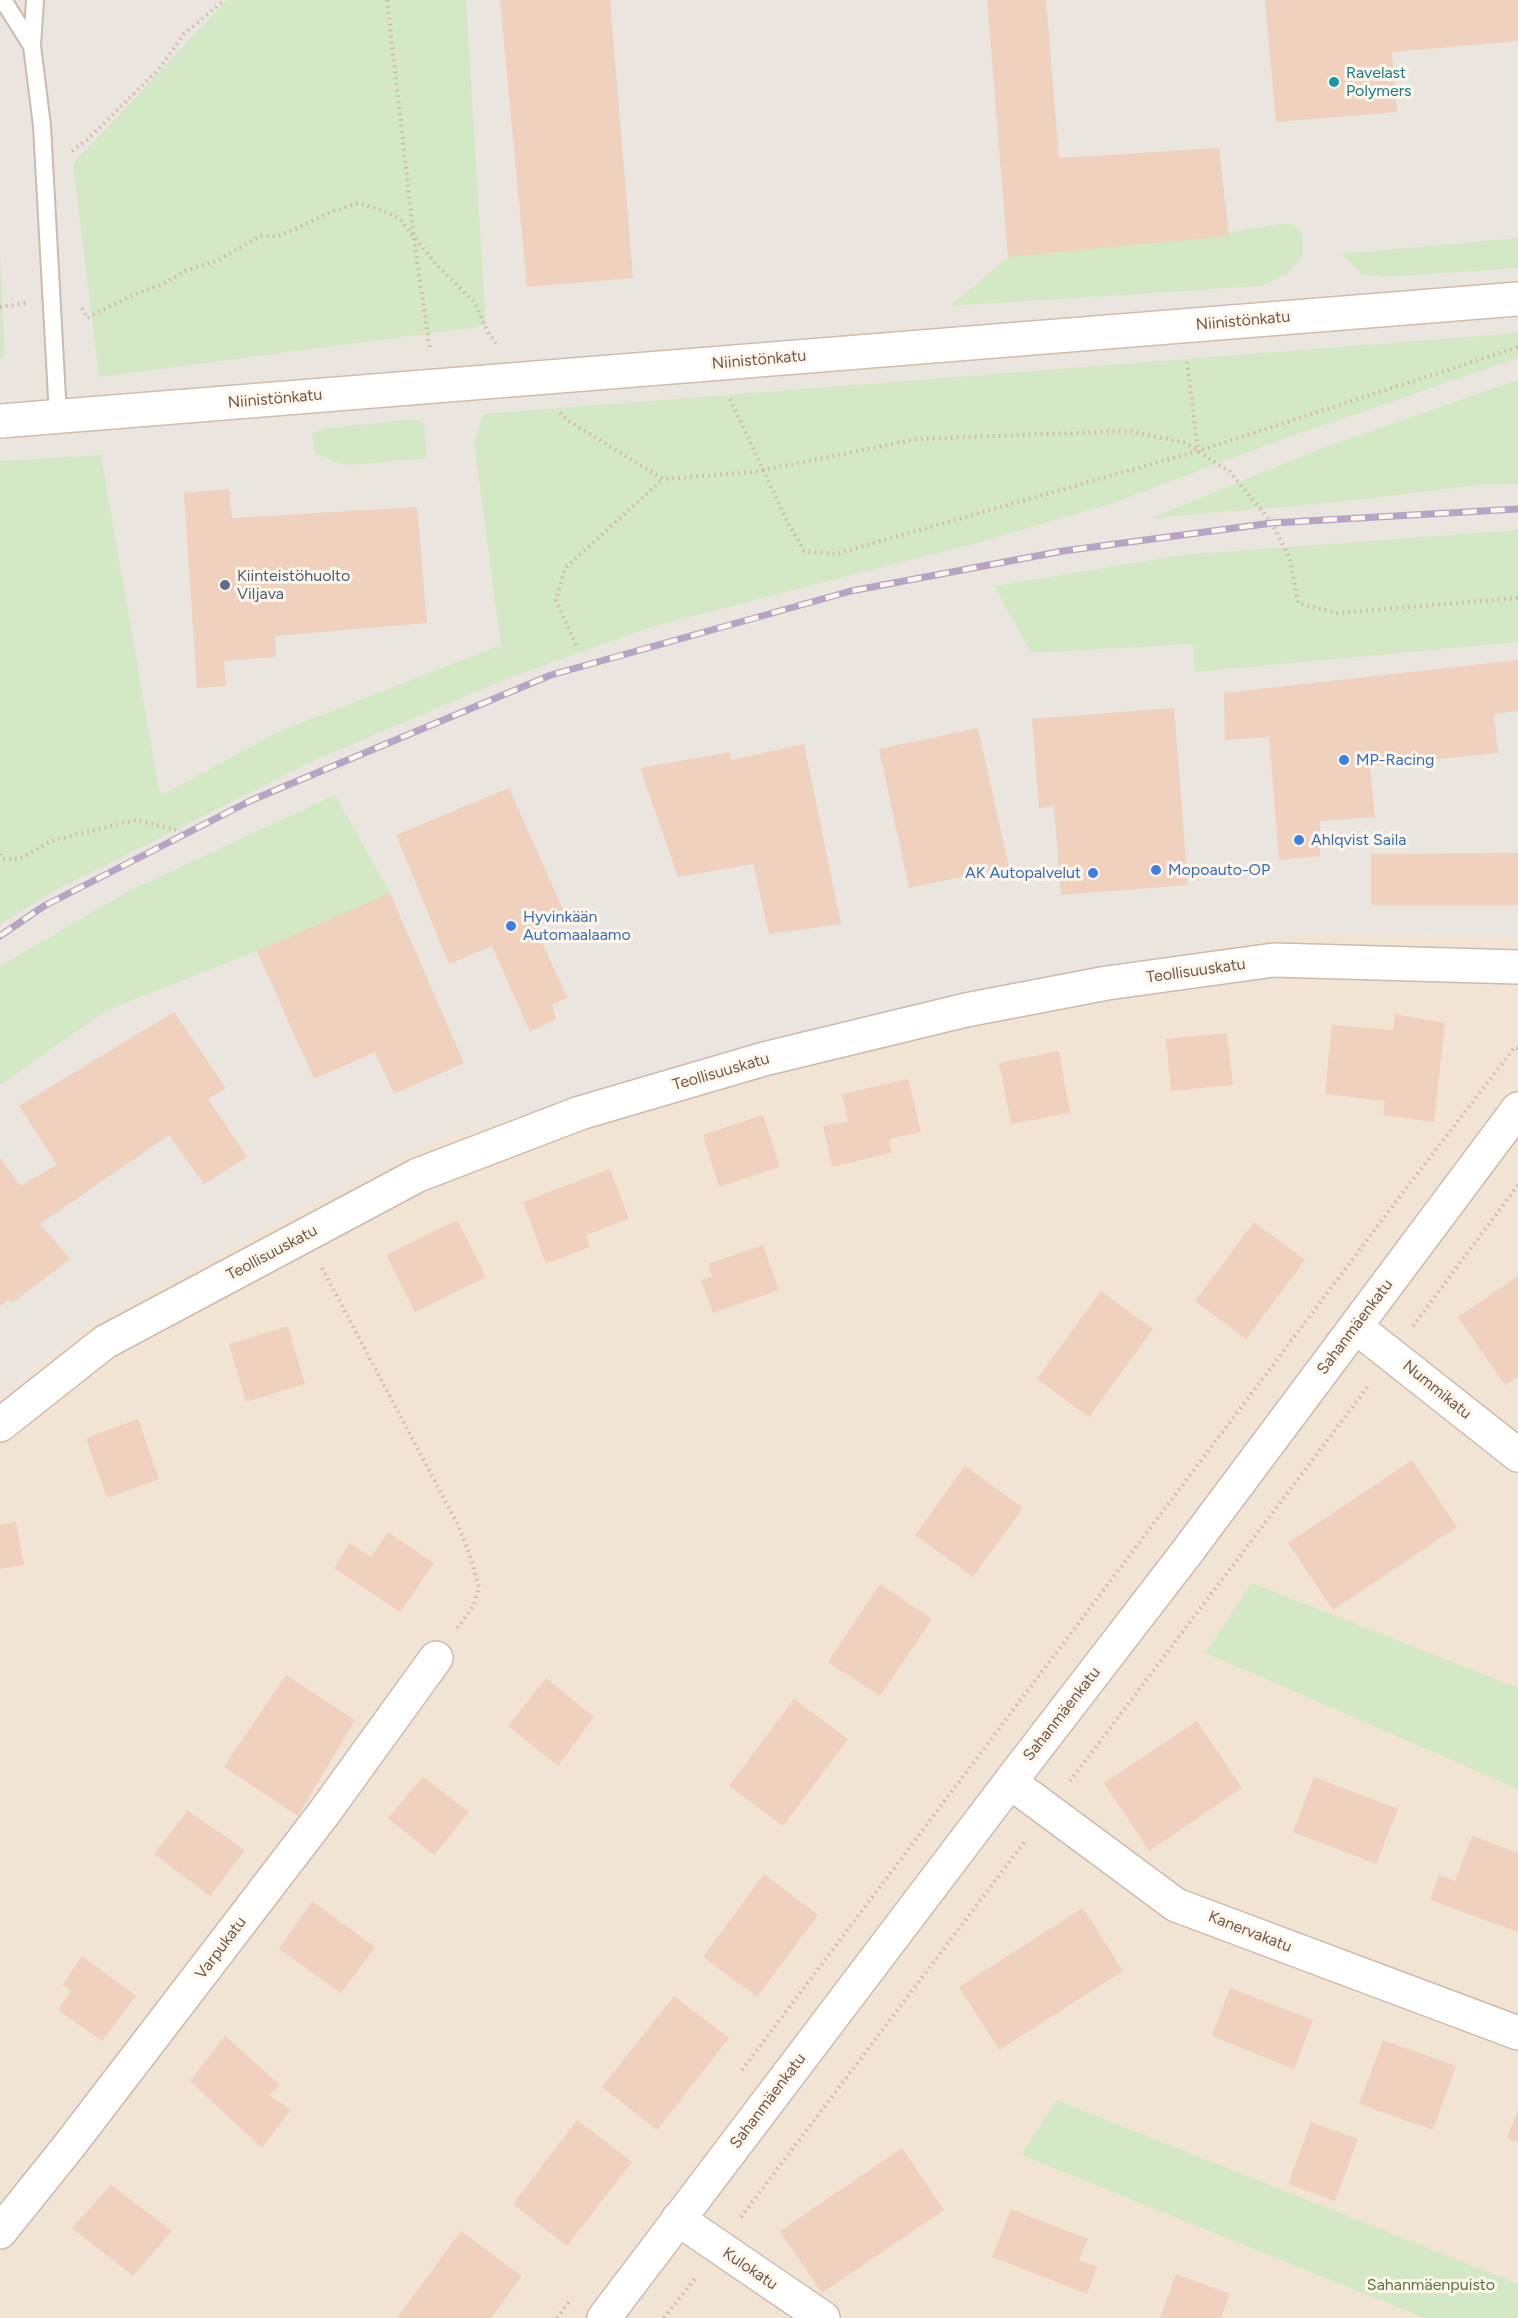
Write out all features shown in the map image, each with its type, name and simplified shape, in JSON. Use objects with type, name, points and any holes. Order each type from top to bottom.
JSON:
[{"type":"street","name":"Niinistönkatu","points":[[0,421],[1518,299]]},
{"type":"street","name":"Teollisuuskatu","points":[[0,1425],[105,1342],[418,1175],[580,1113],[764,1059],[966,1010],[1107,983],[1274,960],[1518,967]]},
{"type":"street","name":"Sahanmäenkatu","points":[[604,2318],[1187,1552],[1518,1109]]},
{"type":"street","name":"Nummikatu","points":[[1356,1327],[1518,1455]]},
{"type":"street","name":"Varpukatu","points":[[0,2232],[76,2137],[324,1813],[435,1658]]},
{"type":"street","name":"Kanervakatu","points":[[1010,1782],[1176,1905],[1518,2033]]},
{"type":"street","name":"Kulokatu","points":[[678,2219],[824,2318]]},
{"type":"lane","points":[[3,0],[32,46]]},
{"type":"lane","points":[[35,0],[32,46],[42,126],[58,416]]},
{"type":"path","points":[[44,173],[87,140],[158,70],[184,34],[224,0]]},
{"type":"path","points":[[387,0],[414,240],[435,386]]},
{"type":"path","points":[[0,307],[30,303],[80,304],[87,318],[133,295],[163,284],[185,271],[216,261],[261,236],[278,236],[333,211],[358,203],[399,218],[414,240],[475,303],[487,331],[525,379],[569,421],[663,479],[754,472],[917,439],[1130,431],[1186,443],[1230,472],[1272,523],[1290,559],[1298,603],[1337,613],[1518,598]]},
{"type":"path","points":[[1183,326],[1198,451]]},
{"type":"path","points":[[714,364],[804,551],[835,555],[1198,451],[1518,347]]},
{"type":"path","points":[[576,645],[556,600],[565,568],[663,479]]},
{"type":"path","points":[[0,854],[3,859],[19,859],[51,841],[136,820],[181,831]]},
{"type":"path","points":[[735,2079],[1404,1191],[1515,1047],[1518,1049]]},
{"type":"path","points":[[664,2318],[1518,1185]]},
{"type":"path","points":[[304,1236],[459,1527],[471,1559],[479,1587],[474,1605],[435,1658]]},
{"type":"path","points":[[557,2318],[571,2299]]},
{"type":"shaded area","points":[[0,0],[1518,0],[1518,937],[1302,933],[956,994],[429,1142],[89,1323],[0,1398]]},
{"type":"shaded area","points":[[1302,933],[1518,937],[1518,2318],[0,2318],[0,1398],[89,1323],[429,1142],[956,994]]},
{"type":"green space","points":[[227,0],[466,0],[486,326],[99,377],[73,164]]},
{"type":"green space","points":[[1291,224],[1303,234],[1303,255],[1286,275],[1261,286],[951,306],[1008,257],[1229,233]]},
{"type":"green space","points":[[1518,238],[1518,268],[1384,277],[1361,274],[1341,254]]},
{"type":"green space","points":[[0,248],[5,358],[0,358]]},
{"type":"green space","points":[[1518,333],[1518,358],[1278,441],[1116,502],[984,541],[654,626],[511,677],[313,761],[56,890],[0,924],[0,461],[101,455],[160,796],[278,732],[501,645],[474,443],[483,414]]},
{"type":"green space","points":[[1518,380],[1518,484],[1478,485],[1320,504],[1151,518],[1325,447]]},
{"type":"green space","points":[[412,419],[424,423],[427,458],[353,465],[337,463],[315,453],[312,433],[323,429]]},
{"type":"green space","points":[[1518,530],[1518,642],[1195,672],[1193,644],[1031,653],[994,586],[1180,555]]},
{"type":"green space","points":[[335,795],[390,893],[257,951],[107,1010],[0,1085],[0,966],[129,891]]},
{"type":"green space","points":[[1252,1583],[1518,1688],[1518,1789],[1206,1653]]},
{"type":"green space","name":"Sahanmäenpuisto","points":[[1057,2100],[1518,2284],[1518,2318],[1425,2318],[1021,2155]]},
{"type":"building","points":[[500,0],[610,0],[633,278],[527,287]]},
{"type":"building","points":[[987,0],[1046,0],[1059,158],[1219,148],[1229,236],[1008,257]]},
{"type":"building","name":"Ravelast Polymers","points":[[1265,0],[1518,0],[1518,41],[1392,52],[1397,112],[1276,122]]},
{"type":"building","points":[[229,489],[232,518],[417,507],[427,623],[275,636],[276,657],[224,661],[226,686],[197,688],[184,493]]},
{"type":"building","points":[[1518,660],[1518,711],[1494,714],[1498,753],[1370,766],[1375,817],[1320,821],[1320,856],[1279,860],[1269,737],[1225,740],[1224,693]]},
{"type":"building","points":[[1174,708],[1188,885],[1061,895],[1054,806],[1039,808],[1032,719]]},
{"type":"building","points":[[978,728],[1009,867],[909,888],[879,749]]},
{"type":"building","points":[[804,744],[841,924],[769,934],[753,864],[678,877],[640,768],[730,752],[731,760]]},
{"type":"building","points":[[509,788],[565,914],[535,927],[567,997],[552,1005],[556,1019],[530,1032],[492,946],[449,964],[396,835]]},
{"type":"building","points":[[1518,853],[1518,905],[1371,905],[1371,854]]},
{"type":"building","points":[[390,893],[464,1063],[394,1094],[375,1052],[314,1079],[257,951]]},
{"type":"building","points":[[174,1012],[226,1088],[208,1099],[247,1157],[204,1184],[169,1135],[40,1224],[70,1259],[12,1303],[9,1299],[0,1306],[0,1157],[20,1186],[57,1165],[19,1106]]},
{"type":"building","points":[[1395,1014],[1445,1023],[1434,1122],[1383,1115],[1385,1101],[1325,1094],[1332,1025],[1393,1030]]},
{"type":"building","points":[[1227,1033],[1233,1085],[1171,1091],[1166,1039]]},
{"type":"building","points":[[1059,1051],[1070,1113],[1011,1124],[999,1063]]},
{"type":"building","points":[[908,1079],[921,1132],[889,1139],[892,1153],[832,1167],[823,1126],[848,1121],[842,1094]]},
{"type":"building","points":[[763,1115],[780,1167],[719,1187],[703,1135]]},
{"type":"building","points":[[610,1169],[629,1219],[586,1235],[590,1247],[546,1264],[523,1202]]},
{"type":"building","points":[[457,1220],[486,1277],[415,1312],[386,1255]]},
{"type":"building","points":[[1254,1222],[1305,1260],[1246,1339],[1195,1301]]},
{"type":"building","points":[[763,1245],[779,1290],[713,1313],[701,1280],[712,1277],[708,1264]]},
{"type":"building","points":[[1518,1276],[1518,1377],[1505,1385],[1458,1317]]},
{"type":"building","points":[[1101,1291],[1153,1329],[1089,1417],[1037,1379]]},
{"type":"building","points":[[288,1326],[305,1384],[246,1402],[229,1344]]},
{"type":"building","points":[[138,1419],[159,1479],[107,1498],[86,1438]]},
{"type":"building","points":[[1412,1460],[1457,1527],[1333,1610],[1288,1543]]},
{"type":"building","points":[[965,1466],[1023,1508],[973,1577],[915,1535]]},
{"type":"building","points":[[16,1522],[24,1565],[0,1569],[0,1525]]},
{"type":"building","points":[[388,1532],[434,1563],[400,1612],[334,1568],[350,1543],[371,1557]]},
{"type":"building","points":[[880,1584],[932,1619],[880,1696],[828,1662]]},
{"type":"building","points":[[286,1675],[355,1720],[298,1816],[224,1767]]},
{"type":"building","points":[[546,1678],[594,1717],[558,1766],[508,1726]]},
{"type":"building","points":[[794,1699],[848,1739],[783,1826],[729,1786]]},
{"type":"building","points":[[1197,1721],[1242,1788],[1149,1851],[1104,1783]]},
{"type":"building","points":[[423,1777],[469,1812],[434,1855],[388,1818]]},
{"type":"building","points":[[1314,1777],[1398,1809],[1376,1864],[1293,1832]]},
{"type":"building","points":[[188,1811],[245,1850],[210,1896],[154,1854]]},
{"type":"building","points":[[1472,1836],[1518,1853],[1518,1932],[1430,1900],[1439,1875],[1455,1881]]},
{"type":"building","points":[[764,1874],[818,1915],[757,1997],[703,1957]]},
{"type":"building","points":[[312,1901],[375,1947],[341,1993],[279,1949]]},
{"type":"building","points":[[1083,1908],[1123,1971],[999,2050],[959,1987]]},
{"type":"building","points":[[82,1956],[136,1996],[102,2041],[58,2010],[71,1990],[62,1985]]},
{"type":"building","points":[[1230,1988],[1313,2020],[1294,2069],[1212,2036]]},
{"type":"building","points":[[674,1996],[729,2038],[657,2130],[602,2087]]},
{"type":"building","points":[[225,2036],[280,2085],[269,2095],[291,2110],[262,2148],[190,2081]]},
{"type":"building","points":[[1383,2040],[1456,2066],[1433,2130],[1359,2104]]},
{"type":"building","points":[[1518,2110],[1518,2142],[1507,2138]]},
{"type":"building","points":[[577,2120],[632,2162],[567,2246],[513,2204]]},
{"type":"building","points":[[1311,2122],[1358,2139],[1335,2201],[1288,2184]]},
{"type":"building","points":[[902,2148],[944,2210],[822,2293],[780,2231]]},
{"type":"building","points":[[111,2185],[172,2231],[133,2276],[72,2228]]},
{"type":"building","points":[[1011,2209],[1088,2239],[1079,2260],[1097,2267],[1087,2294],[992,2257]]},
{"type":"building","points":[[461,2231],[522,2276],[491,2318],[397,2318]]},
{"type":"building","points":[[1176,2274],[1230,2294],[1221,2318],[1160,2318]]},
{"type":"railway","points":[[0,936],[44,906],[252,800],[551,675],[851,591],[1063,551],[1272,523],[1518,509]]},
{"type":"place","name":"Ravelast Polymers","points":[[1334,82]]},
{"type":"place","name":"Kiinteistöhuolto Viljava","points":[[225,585]]},
{"type":"place","name":"MP-Racing","points":[[1344,760]]},
{"type":"place","name":"Ahlqvist Saila","points":[[1299,840]]},
{"type":"place","name":"Mopoauto-OP","points":[[1156,870]]},
{"type":"place","name":"AK Autopalvelut","points":[[1093,873]]},
{"type":"place","name":"Hyvinkään Automaalaamo","points":[[511,926]]}]
